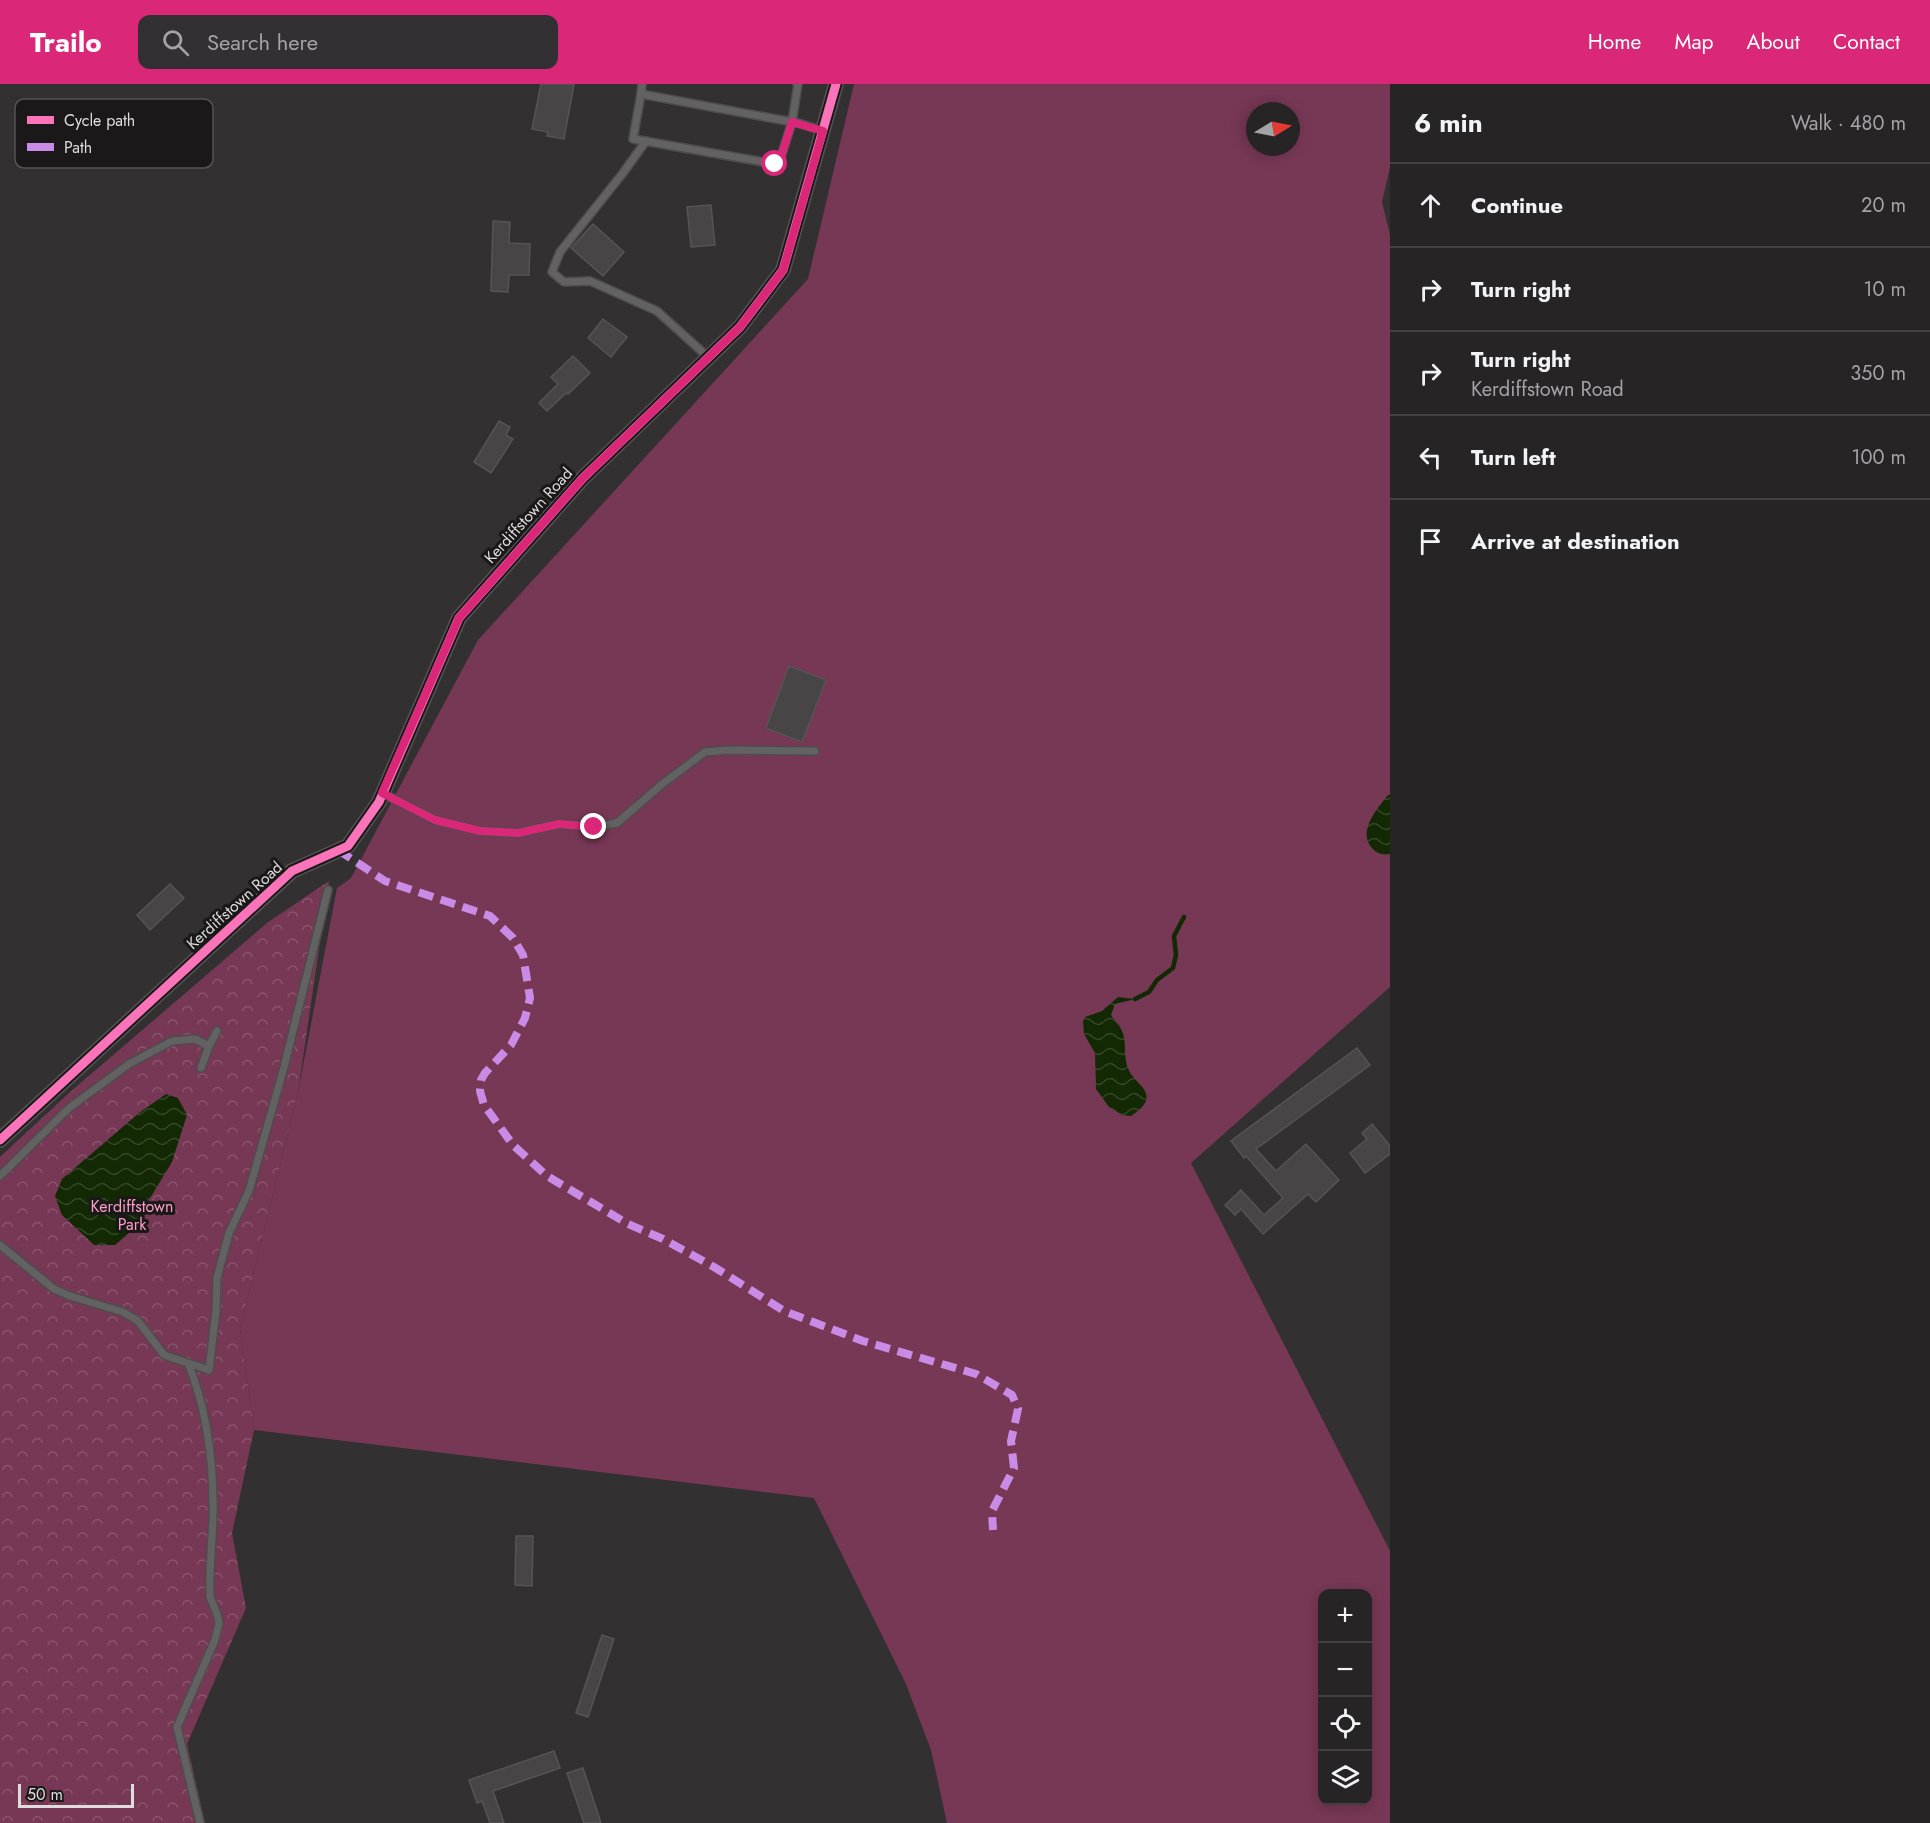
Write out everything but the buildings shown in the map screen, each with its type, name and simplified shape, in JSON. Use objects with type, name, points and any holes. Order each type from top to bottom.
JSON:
[{"type":"street","name":"Kerdiffstown Road","points":[[0,1140],[292,871],[348,846],[379,802],[459,618],[583,478],[740,327],[783,270],[836,84]]},
{"type":"lane","points":[[642,84],[633,139],[775,164],[780,160],[792,122],[797,84]]},
{"type":"lane","points":[[641,94],[792,122],[823,131]]},
{"type":"lane","points":[[646,141],[560,252],[552,272],[564,282],[590,280],[657,311],[708,357]]},
{"type":"lane","points":[[382,793],[435,820],[480,831],[518,833],[559,824],[594,827],[617,823],[661,785],[705,752],[815,751]]},
{"type":"lane","points":[[0,1245],[54,1289],[123,1312],[138,1321],[164,1355],[208,1370],[216,1311],[217,1278],[229,1233],[249,1191],[283,1071],[328,890]]},
{"type":"lane","points":[[201,1068],[209,1046],[218,1031]]},
{"type":"lane","points":[[0,1176],[69,1108],[129,1064],[172,1041],[195,1039],[209,1046]]},
{"type":"lane","points":[[188,1363],[199,1390],[210,1447],[213,1484],[210,1597],[219,1623],[215,1640],[177,1727],[200,1823]]},
{"type":"green space","points":[[854,84],[1390,84],[1390,167],[1382,202],[1390,235],[1390,987],[1191,1163],[1390,1551],[1390,1823],[947,1823],[931,1750],[906,1684],[814,1498],[254,1430],[240,1328],[298,1092],[337,888],[351,878],[478,640],[808,279]]},
{"type":"green space","name":"Kerdiffstown Park","points":[[329,881],[298,1092],[240,1328],[254,1430],[232,1533],[246,1608],[187,1744],[205,1823],[0,1823],[0,1157],[69,1093],[267,923]]},
{"type":"water","points":[[1390,795],[1390,854],[1385,854],[1378,853],[1372,848],[1367,835],[1370,820]]},
{"type":"water","points":[[1118,997],[1135,999],[1115,1004],[1111,1015],[1123,1035],[1128,1068],[1147,1095],[1141,1108],[1131,1116],[1122,1115],[1109,1107],[1096,1089],[1095,1053],[1084,1034],[1085,1017],[1102,1011]]},
{"type":"water","points":[[166,1094],[178,1098],[187,1115],[172,1162],[129,1233],[115,1245],[94,1245],[62,1215],[55,1196],[62,1179],[139,1113]]},
{"type":"waterway","points":[[1135,999],[1149,992],[1157,980],[1173,968],[1176,955],[1174,936],[1184,917]]},
{"type":"marked path","points":[[338,850],[385,881],[490,916],[513,938],[523,955],[530,998],[525,1018],[511,1045],[485,1073],[481,1080],[480,1091],[484,1105],[513,1145],[547,1176],[628,1224],[663,1239],[714,1267],[784,1311],[863,1341],[976,1374],[1012,1395],[1018,1409],[1011,1441],[1014,1468],[992,1511],[993,1530]]},
{"type":"cycle path","points":[[0,1140],[292,871],[348,846],[379,802],[459,618],[583,478],[740,327],[783,270],[836,84]]},
{"type":"route","points":[[594,827],[559,824],[518,833],[480,831],[435,820],[382,793],[459,618],[583,478],[740,327],[783,270],[823,131],[792,122],[780,160],[775,164]]}]
